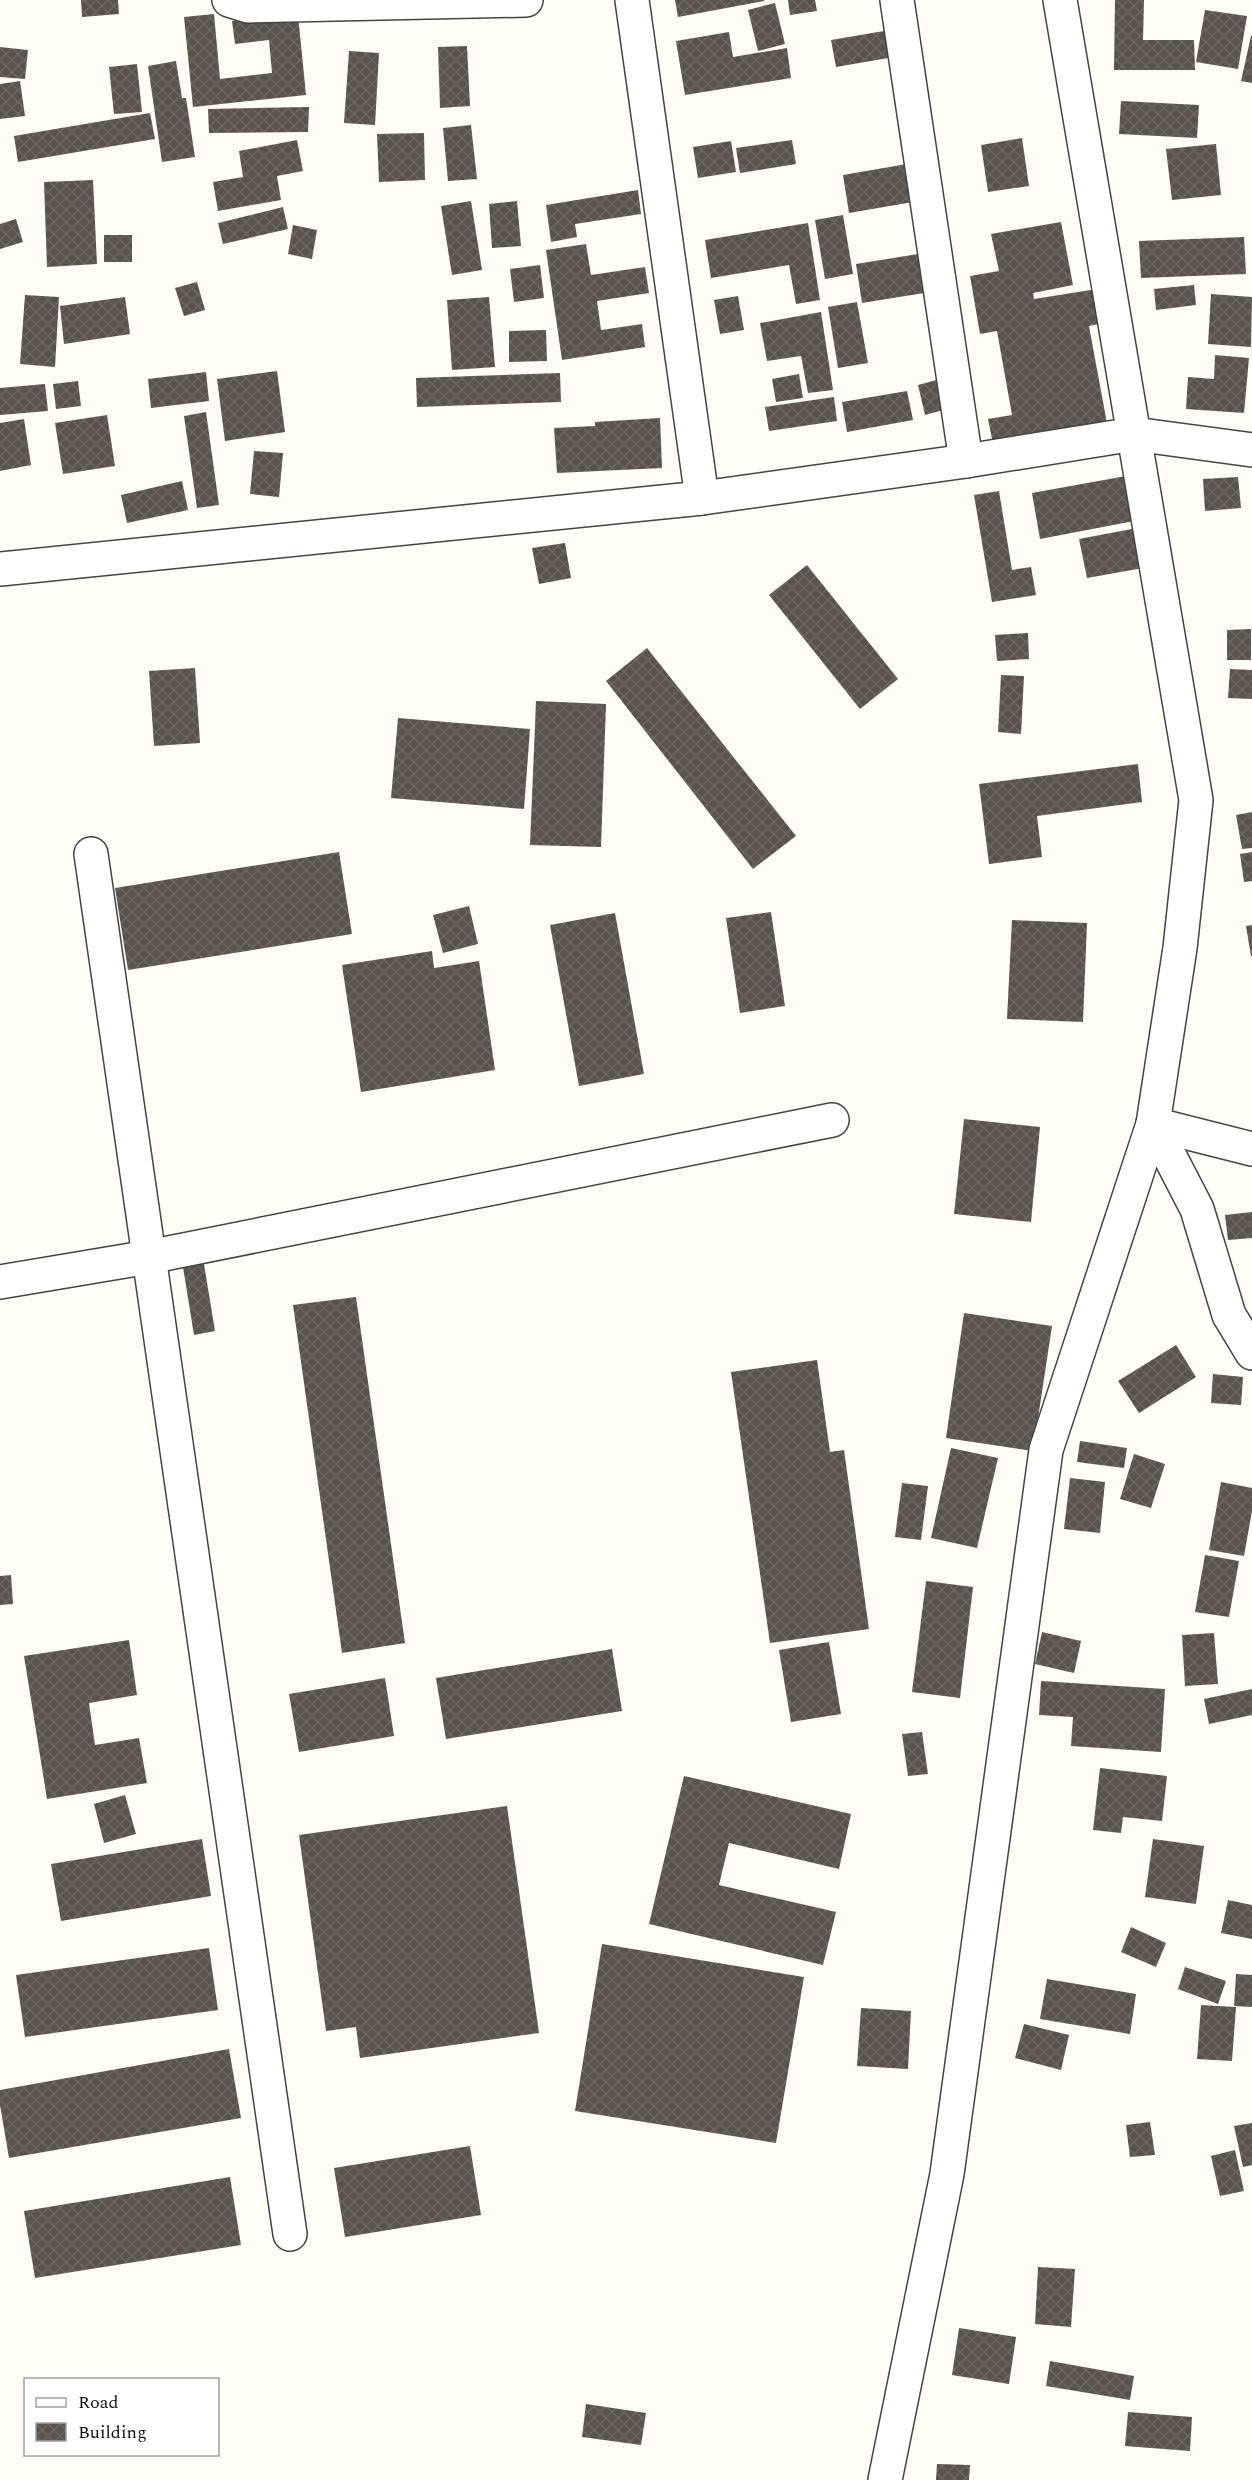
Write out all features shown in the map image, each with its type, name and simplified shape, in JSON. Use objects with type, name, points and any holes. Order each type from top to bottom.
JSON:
[{"type":"street","points":[[229,0],[248,6],[526,0]]},
{"type":"street","points":[[632,0],[702,498]]},
{"type":"street","points":[[897,0],[966,461]]},
{"type":"street","points":[[885,2480],[947,2174],[1046,1450],[1153,1124],[1180,948],[1196,800],[1060,0]]},
{"type":"street","points":[[0,569],[702,498],[966,461],[1134,434],[1252,450]]},
{"type":"street","points":[[91,854],[290,2234]]},
{"type":"street","points":[[0,1282],[149,1257],[832,1120]]},
{"type":"street","points":[[1153,1124],[1252,1149]]},
{"type":"street","points":[[1153,1124],[1197,1209],[1229,1315],[1252,1353]]},
{"type":"building","points":[[81,0],[118,0],[119,14],[82,17]]},
{"type":"building","points":[[675,0],[764,0],[764,1],[678,17]]},
{"type":"building","points":[[788,0],[815,0],[817,11],[790,15]]},
{"type":"building","points":[[1115,0],[1144,0],[1143,40],[1194,40],[1195,70],[1114,70]]},
{"type":"building","points":[[775,3],[785,44],[758,51],[748,10]]},
{"type":"building","points":[[1205,10],[1247,16],[1238,69],[1196,62]]},
{"type":"building","points":[[214,14],[220,79],[272,73],[269,40],[235,44],[232,21],[298,15],[306,95],[193,107],[184,17]]},
{"type":"building","points":[[890,30],[894,57],[836,67],[831,40]]},
{"type":"building","points":[[729,32],[733,57],[787,48],[791,78],[685,95],[676,41]]},
{"type":"building","points":[[1252,36],[1252,83],[1241,81]]},
{"type":"building","points":[[467,46],[470,106],[440,108],[438,47]]},
{"type":"building","points":[[0,47],[28,50],[25,79],[0,77]]},
{"type":"building","points":[[349,51],[379,53],[375,125],[344,123]]},
{"type":"building","points":[[176,61],[182,98],[186,98],[195,157],[162,162],[148,66]]},
{"type":"building","points":[[137,64],[142,112],[114,114],[109,67]]},
{"type":"building","points":[[20,81],[25,116],[0,119],[0,84]]},
{"type":"building","points":[[1121,101],[1199,105],[1197,138],[1119,134]]},
{"type":"building","points":[[309,107],[308,132],[209,133],[208,109]]},
{"type":"building","points":[[150,113],[155,139],[18,162],[14,136]]},
{"type":"building","points":[[471,125],[477,179],[448,181],[443,128]]},
{"type":"building","points":[[424,133],[425,180],[379,182],[377,134]]},
{"type":"building","points":[[1022,138],[1029,186],[988,192],[981,145]]},
{"type":"building","points":[[297,140],[303,171],[277,176],[281,200],[218,211],[213,182],[243,177],[239,151]]},
{"type":"building","points":[[792,140],[796,164],[740,173],[736,148]]},
{"type":"building","points":[[731,141],[736,172],[698,178],[693,147]]},
{"type":"building","points":[[1216,144],[1221,195],[1172,200],[1166,149]]},
{"type":"building","points":[[907,164],[913,202],[849,213],[843,175]]},
{"type":"building","points":[[93,180],[97,264],[47,267],[44,182]]},
{"type":"building","points":[[638,190],[641,214],[575,224],[577,237],[551,242],[546,205]]},
{"type":"building","points":[[471,201],[482,270],[452,275],[441,206]]},
{"type":"building","points":[[517,201],[521,246],[492,248],[489,204]]},
{"type":"building","points":[[283,207],[288,229],[223,244],[218,223]]},
{"type":"building","points":[[843,215],[853,274],[825,279],[815,220]]},
{"type":"building","points":[[16,219],[23,242],[0,249],[0,224]]},
{"type":"building","points":[[1061,222],[1073,285],[1033,293],[1034,299],[1097,289],[1103,323],[1089,326],[1108,429],[994,449],[988,419],[1012,415],[997,331],[980,334],[970,276],[999,271],[991,234]]},
{"type":"building","points":[[808,223],[820,300],[796,304],[789,265],[711,278],[705,240]]},
{"type":"building","points":[[293,225],[317,230],[312,259],[288,254]]},
{"type":"building","points":[[104,235],[132,235],[132,262],[104,262]]},
{"type":"building","points":[[1244,237],[1246,274],[1141,278],[1139,241]]},
{"type":"building","points":[[586,244],[591,275],[645,267],[649,293],[597,301],[601,330],[642,324],[645,347],[562,360],[546,250]]},
{"type":"building","points":[[918,254],[924,293],[862,303],[856,264]]},
{"type":"building","points":[[540,265],[544,298],[514,302],[510,269]]},
{"type":"building","points":[[197,282],[205,310],[184,316],[175,288]]},
{"type":"building","points":[[1194,285],[1196,305],[1156,310],[1154,289]]},
{"type":"building","points":[[1211,294],[1252,297],[1251,347],[1208,344]]},
{"type":"building","points":[[25,295],[59,297],[55,367],[20,364]]},
{"type":"building","points":[[738,296],[744,330],[720,334],[714,300]]},
{"type":"building","points":[[125,297],[130,334],[64,344],[60,306]]},
{"type":"building","points":[[489,297],[495,367],[452,370],[447,300]]},
{"type":"building","points":[[857,302],[868,363],[838,368],[828,307]]},
{"type":"building","points":[[821,312],[833,390],[808,393],[801,356],[767,361],[760,323]]},
{"type":"building","points":[[546,330],[547,361],[509,362],[509,331]]},
{"type":"building","points":[[1215,355],[1249,358],[1244,413],[1186,409],[1188,377],[1214,379]]},
{"type":"building","points":[[277,371],[285,432],[225,441],[217,379]]},
{"type":"building","points":[[206,372],[209,401],[151,408],[148,379]]},
{"type":"building","points":[[560,373],[561,402],[417,407],[416,378]]},
{"type":"building","points":[[799,374],[803,398],[776,402],[772,379]]},
{"type":"building","points":[[940,379],[947,409],[925,415],[918,385]]},
{"type":"building","points":[[78,381],[81,406],[56,409],[53,384]]},
{"type":"building","points":[[45,384],[48,411],[0,415],[0,388]]},
{"type":"building","points":[[907,391],[913,420],[847,432],[842,402]]},
{"type":"building","points":[[834,397],[837,421],[769,431],[765,407]]},
{"type":"building","points":[[206,412],[219,505],[197,508],[184,416]]},
{"type":"building","points":[[107,415],[115,466],[63,474],[55,423]]},
{"type":"building","points":[[660,418],[662,468],[557,473],[554,428],[595,426],[595,422]]},
{"type":"building","points":[[24,419],[31,465],[0,471],[0,423]]},
{"type":"building","points":[[254,451],[283,453],[279,497],[250,494]]},
{"type":"building","points":[[1126,476],[1134,521],[1040,539],[1032,493]]},
{"type":"building","points":[[1238,477],[1241,508],[1205,511],[1203,479]]},
{"type":"building","points":[[182,481],[188,510],[127,523],[121,495]]},
{"type":"building","points":[[999,491],[1012,570],[1031,567],[1036,595],[992,602],[974,495]]},
{"type":"building","points":[[1137,528],[1143,568],[1087,578],[1079,539]]},
{"type":"building","points":[[565,543],[571,578],[539,584],[532,548]]},
{"type":"building","points":[[807,565],[898,679],[860,709],[769,595]]},
{"type":"building","points":[[1251,629],[1251,660],[1227,660],[1227,630]]},
{"type":"building","points":[[1028,633],[1029,659],[997,661],[995,635]]},
{"type":"building","points":[[647,648],[796,836],[753,869],[606,681]]},
{"type":"building","points":[[195,668],[200,743],[154,746],[149,671]]},
{"type":"building","points":[[1230,669],[1252,670],[1252,699],[1228,698]]},
{"type":"building","points":[[1001,675],[1024,676],[1021,734],[998,732]]},
{"type":"building","points":[[536,701],[606,704],[601,847],[530,845]]},
{"type":"building","points":[[398,718],[530,729],[524,809],[391,798]]},
{"type":"building","points":[[1138,764],[1142,802],[1037,816],[1042,857],[989,864],[979,784]]},
{"type":"building","points":[[1252,812],[1252,848],[1242,849],[1236,815]]},
{"type":"building","points":[[339,852],[352,934],[128,970],[115,888]]},
{"type":"building","points":[[1252,852],[1252,881],[1244,882],[1240,854]]},
{"type":"building","points":[[469,906],[478,944],[443,953],[433,915]]},
{"type":"building","points":[[771,912],[785,1006],[740,1013],[726,918]]},
{"type":"building","points":[[615,913],[644,1074],[579,1086],[550,925]]},
{"type":"building","points":[[1012,920],[1087,923],[1083,1022],[1007,1019]]},
{"type":"building","points":[[1252,925],[1252,956],[1251,956],[1246,926]]},
{"type":"building","points":[[432,951],[434,968],[479,961],[495,1070],[361,1092],[342,965]]},
{"type":"building","points":[[964,1119],[1040,1127],[1031,1222],[954,1214]]},
{"type":"building","points":[[1252,1212],[1252,1238],[1228,1240],[1225,1215]]},
{"type":"building","points":[[203,1258],[215,1331],[194,1335],[182,1261]]},
{"type":"building","points":[[356,1297],[405,1643],[342,1653],[293,1305]]},
{"type":"building","points":[[964,1313],[1052,1326],[1033,1451],[946,1438]]},
{"type":"building","points":[[1176,1345],[1196,1377],[1139,1413],[1118,1381]]},
{"type":"building","points":[[817,1360],[830,1452],[844,1450],[869,1629],[770,1643],[731,1372]]},
{"type":"building","points":[[1213,1374],[1243,1377],[1241,1405],[1211,1403]]},
{"type":"building","points":[[1080,1441],[1127,1448],[1124,1468],[1077,1462]]},
{"type":"building","points":[[951,1448],[998,1458],[977,1548],[931,1538]]},
{"type":"building","points":[[1134,1454],[1165,1464],[1151,1508],[1120,1499]]},
{"type":"building","points":[[1070,1478],[1105,1482],[1100,1533],[1064,1529]]},
{"type":"building","points":[[1221,1482],[1252,1488],[1252,1511],[1244,1556],[1209,1550]]},
{"type":"building","points":[[902,1483],[928,1486],[921,1540],[895,1537]]},
{"type":"building","points":[[1205,1555],[1239,1561],[1229,1617],[1195,1612]]},
{"type":"building","points":[[11,1575],[13,1604],[0,1605],[0,1576]]},
{"type":"building","points":[[926,1581],[973,1587],[960,1698],[912,1692]]},
{"type":"building","points":[[1042,1632],[1081,1641],[1074,1673],[1035,1664]]},
{"type":"building","points":[[1214,1633],[1218,1684],[1185,1686],[1182,1635]]},
{"type":"building","points":[[129,1640],[137,1695],[89,1703],[95,1745],[139,1738],[147,1783],[47,1799],[24,1656]]},
{"type":"building","points":[[829,1642],[841,1714],[791,1722],[779,1650]]},
{"type":"building","points":[[612,1649],[622,1711],[446,1739],[436,1678]]},
{"type":"building","points":[[385,1678],[394,1736],[299,1752],[289,1694]]},
{"type":"building","points":[[1041,1681],[1165,1689],[1161,1752],[1071,1746],[1073,1717],[1039,1715]]},
{"type":"building","points":[[1252,1689],[1252,1715],[1209,1724],[1204,1699]]},
{"type":"building","points":[[922,1732],[928,1774],[908,1776],[902,1734]]},
{"type":"building","points":[[1100,1768],[1167,1776],[1162,1821],[1123,1817],[1121,1833],[1093,1830]]},
{"type":"building","points":[[684,1776],[851,1814],[839,1869],[729,1843],[719,1885],[836,1912],[823,1965],[649,1924]]},
{"type":"building","points":[[125,1795],[136,1834],[104,1843],[94,1804]]},
{"type":"building","points":[[507,1806],[539,2033],[360,2058],[356,2027],[326,2031],[299,1835]]},
{"type":"building","points":[[202,1839],[211,1896],[61,1921],[51,1864]]},
{"type":"building","points":[[1153,1839],[1204,1846],[1196,1904],[1145,1897]]},
{"type":"building","points":[[1228,1900],[1252,1905],[1252,1939],[1221,1933]]},
{"type":"building","points":[[1131,1927],[1166,1943],[1156,1967],[1121,1952]]},
{"type":"building","points":[[602,1944],[804,1977],[776,2143],[575,2111]]},
{"type":"building","points":[[209,1948],[218,2010],[25,2037],[16,1975]]},
{"type":"building","points":[[1185,1967],[1226,1981],[1218,2004],[1178,1989]]},
{"type":"building","points":[[1236,1974],[1252,1975],[1252,2007],[1234,2006]]},
{"type":"building","points":[[1047,1979],[1136,1994],[1130,2034],[1040,2019]]},
{"type":"building","points":[[1201,2005],[1236,2007],[1232,2061],[1197,2059]]},
{"type":"building","points":[[861,2008],[911,2011],[908,2069],[857,2066]]},
{"type":"building","points":[[1024,2024],[1069,2035],[1061,2070],[1015,2058]]},
{"type":"building","points":[[229,2049],[241,2118],[9,2158],[0,2105],[0,2090]]},
{"type":"building","points":[[1150,2122],[1155,2155],[1130,2157],[1126,2125]]},
{"type":"building","points":[[1252,2123],[1252,2165],[1243,2167],[1234,2126]]},
{"type":"building","points":[[470,2146],[481,2215],[345,2237],[334,2168]]},
{"type":"building","points":[[1235,2150],[1244,2191],[1220,2196],[1211,2156]]},
{"type":"building","points":[[230,2177],[241,2245],[35,2278],[24,2211]]},
{"type":"building","points":[[1038,2267],[1075,2269],[1071,2327],[1035,2324]]},
{"type":"building","points":[[959,2328],[1016,2337],[1009,2384],[952,2375]]},
{"type":"building","points":[[1050,2361],[1134,2376],[1130,2400],[1046,2386]]},
{"type":"building","points":[[586,2404],[646,2413],[641,2445],[582,2437]]},
{"type":"building","points":[[1128,2412],[1192,2417],[1190,2451],[1125,2446]]},
{"type":"building","points":[[937,2464],[970,2465],[969,2480],[936,2480]]}]
